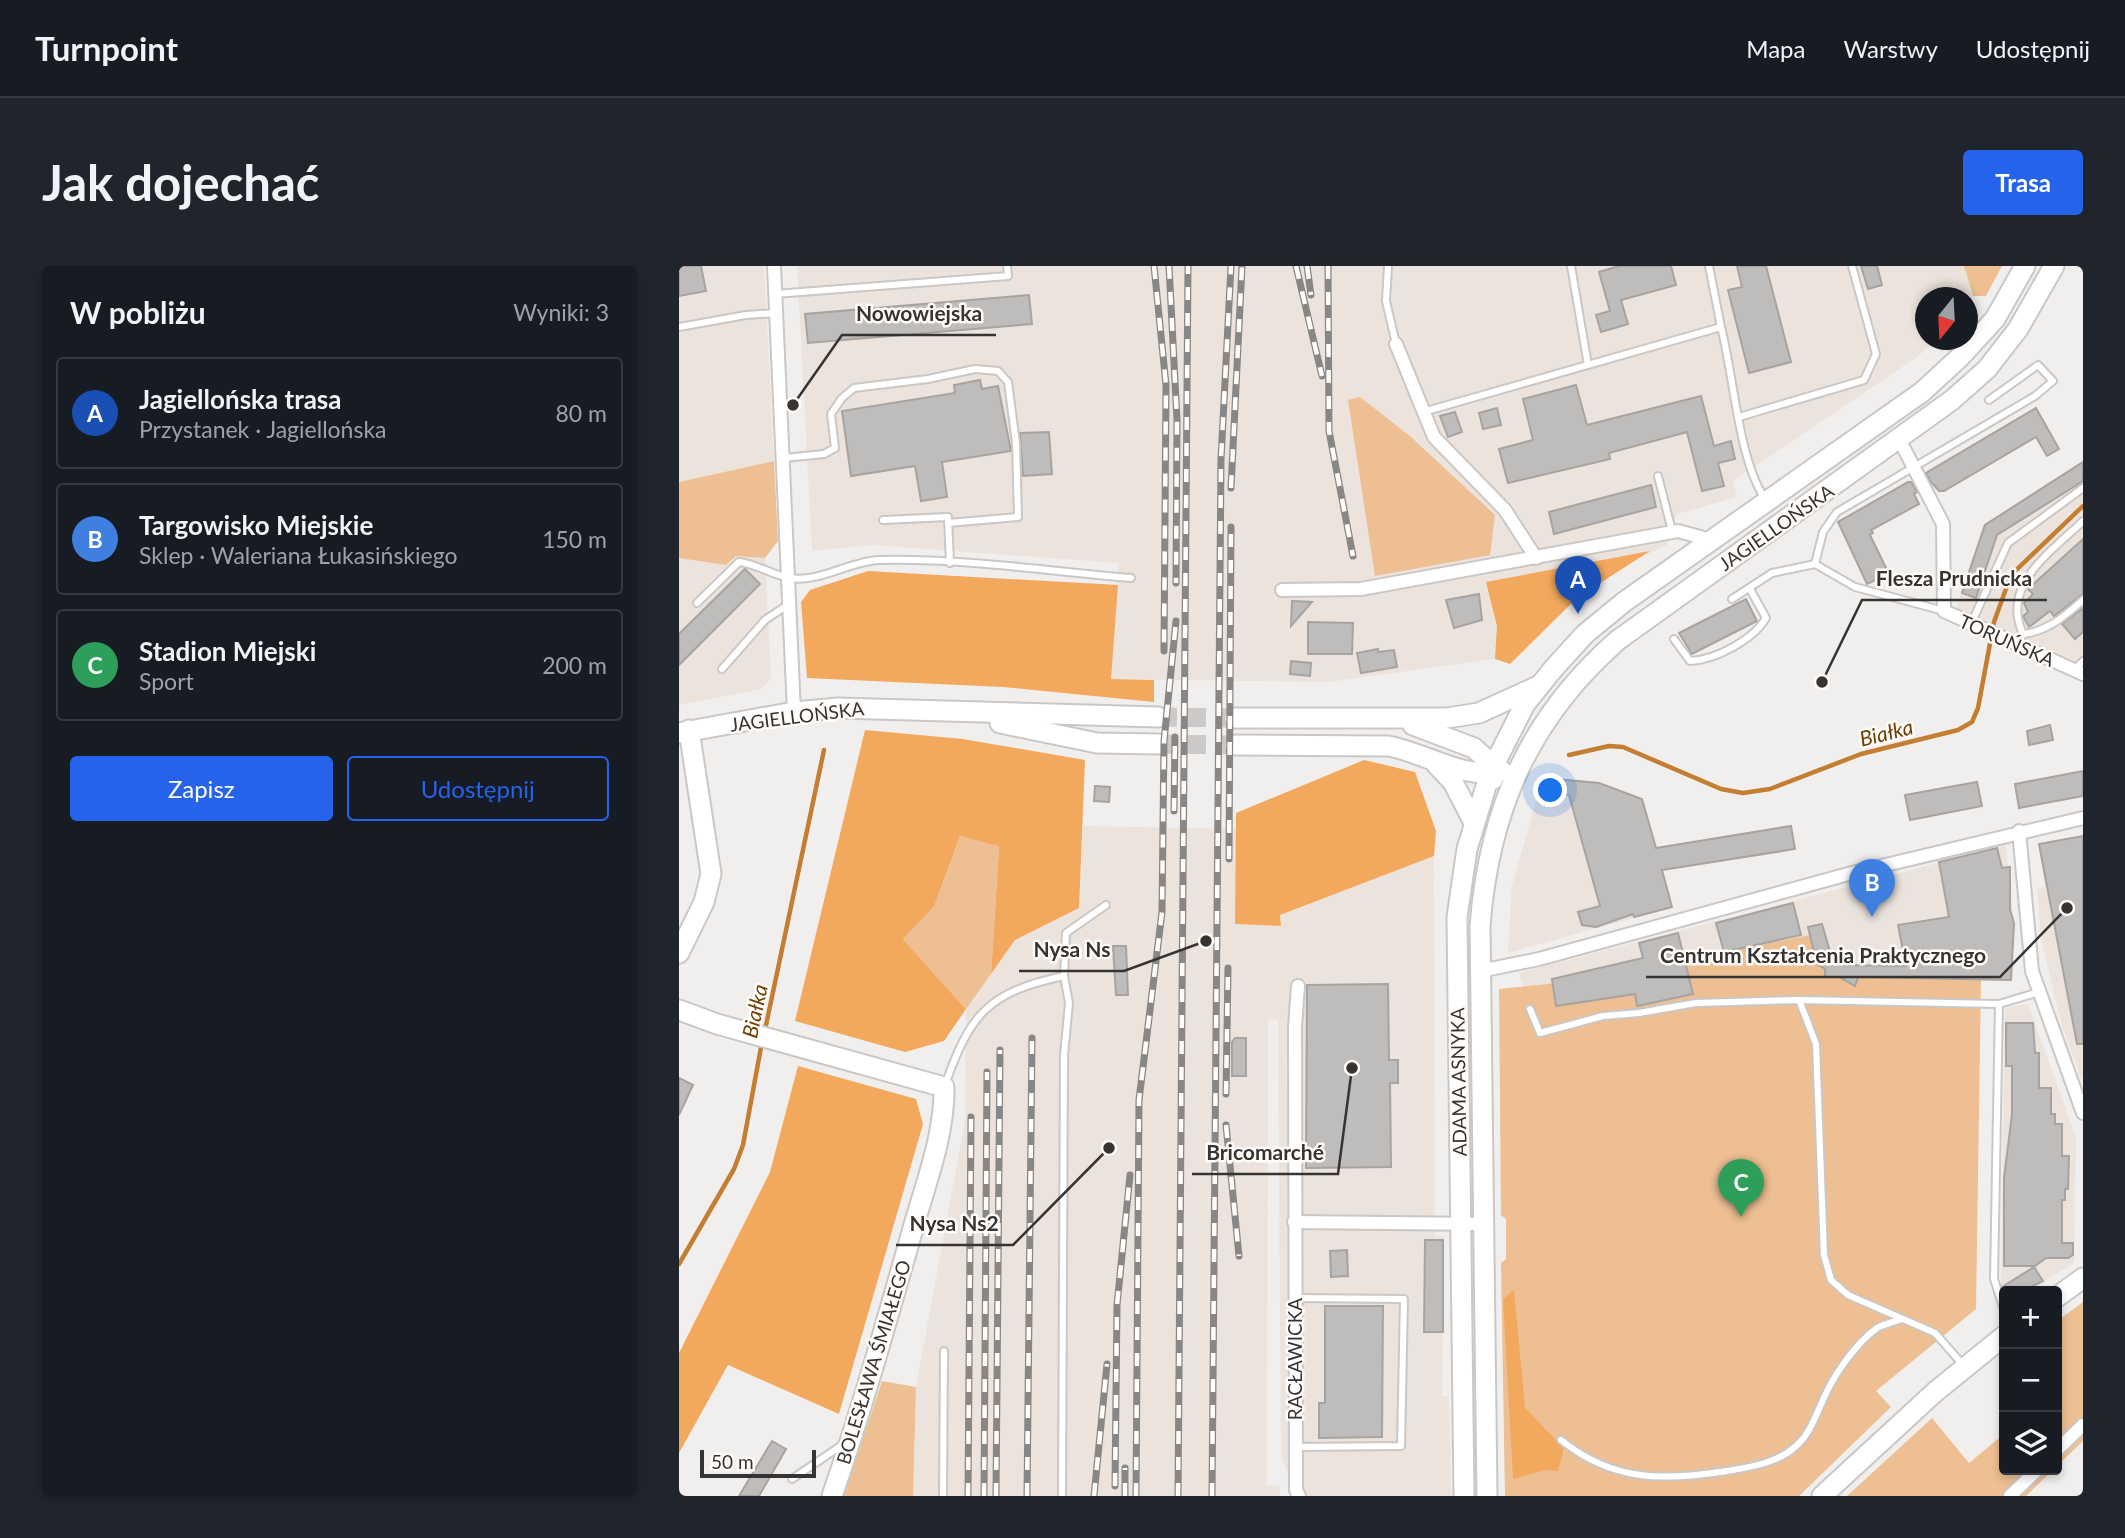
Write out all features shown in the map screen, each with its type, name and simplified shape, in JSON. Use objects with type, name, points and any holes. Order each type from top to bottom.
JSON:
[{"type":"main road","name":"JAGIELLOŃSKA","points":[[1235,718],[1399,720],[1479,713],[1538,685],[1595,626],[1711,540],[1884,421],[1960,358],[1995,319],[2025,266]]},
{"type":"main road","name":"JAGIELLOŃSKA","points":[[1519,767],[1558,701],[1592,663],[1618,640],[1899,439],[1987,369],[2018,329],[2054,266]]},
{"type":"main road","name":"ADAMA ASNYKA","points":[[1464,1496],[1457,937],[1462,871],[1473,822],[1490,774],[1507,736],[1538,685]]},
{"type":"main road","name":"JAGIELLOŃSKA","points":[[684,731],[794,712],[876,707],[958,713],[1158,717]]},
{"type":"main road","name":"JAGIELLOŃSKA","points":[[958,713],[1097,743],[1158,744]]},
{"type":"main road","points":[[1353,719],[1353,744]]},
{"type":"main road","name":"JAGIELLOŃSKA","points":[[1399,720],[1440,733],[1474,748],[1485,758],[1490,774],[1506,798]]},
{"type":"main road","points":[[679,953],[703,902],[711,874],[684,731]]},
{"type":"main road","points":[[1235,745],[1388,746],[1428,756],[1462,771],[1490,774],[1519,767]]},
{"type":"main road","points":[[1428,756],[1453,782],[1473,822]]},
{"type":"main road","name":"ADAMA ASNYKA","points":[[1487,1496],[1480,971],[1483,886],[1506,798],[1519,767]]},
{"type":"main road","points":[[679,1010],[944,1087]]},
{"type":"main road","name":"BOLESŁAWA ŚMIAŁEGO","points":[[832,1496],[852,1437],[944,1111],[944,1087]]},
{"type":"main road","points":[[2062,1293],[2083,1278]]},
{"type":"main road","points":[[1822,1496],[1965,1367],[1999,1340]]},
{"type":"street","points":[[774,266],[794,712]]},
{"type":"street","points":[[1396,344],[1434,437],[1505,510],[1536,558]]},
{"type":"street","name":"TORUŃSKA","points":[[1899,439],[1943,524],[1944,611],[2004,638],[2021,639],[2080,668]]},
{"type":"street","name":"JAGIELLOŃSKA","points":[[1282,590],[1361,589],[1673,532],[1688,532],[1711,540]]},
{"type":"street","points":[[1480,971],[1539,960],[1852,873],[2019,831],[2083,818]]},
{"type":"street","points":[[2019,831],[2032,971],[2083,1113]]},
{"type":"street","name":"RACŁAWICKA","points":[[1298,986],[1294,1027],[1294,1298],[1296,1490],[1299,1496]]},
{"type":"street","points":[[1294,1222],[1483,1224]]},
{"type":"street","points":[[2062,1445],[2083,1425]]},
{"type":"street","points":[[2010,1496],[2032,1475]]},
{"type":"lane","points":[[775,294],[1008,276],[1007,266]]},
{"type":"lane","points":[[1388,266],[1386,301],[1396,344]]},
{"type":"lane","points":[[1571,266],[1588,365]]},
{"type":"lane","points":[[1709,266],[1739,417],[1757,487],[1767,502]]},
{"type":"lane","points":[[1739,417],[1864,380],[1877,354],[1852,266]]},
{"type":"lane","points":[[679,327],[746,315],[776,313]]},
{"type":"lane","points":[[1423,412],[1721,327]]},
{"type":"lane","points":[[1815,564],[1823,532],[1837,512],[2035,396],[2053,381],[2038,365],[1989,400]]},
{"type":"lane","points":[[784,458],[824,454],[835,448],[831,414],[842,398],[854,388],[928,379],[975,369],[998,371],[1008,382],[1016,443],[1018,517],[948,523]]},
{"type":"lane","points":[[1658,476],[1673,532]]},
{"type":"lane","points":[[1974,625],[2008,543],[2083,488]]},
{"type":"lane","points":[[883,520],[948,517],[950,563]]},
{"type":"lane","points":[[2083,521],[2034,569],[2019,591],[2015,611],[2021,639],[2056,623],[2083,600]]},
{"type":"lane","points":[[697,603],[739,562],[755,564],[790,578],[806,578],[874,560],[950,563],[1131,578]]},
{"type":"lane","points":[[1732,599],[1772,573],[1815,564],[1855,587],[1944,611]]},
{"type":"lane","points":[[1674,639],[1690,661],[1701,660],[1742,641],[1761,626],[1766,618],[1750,589]]},
{"type":"lane","points":[[722,669],[765,621],[791,603]]},
{"type":"lane","points":[[1062,1496],[1064,1055],[1069,1003],[1065,976],[1066,933],[1106,905]]},
{"type":"lane","points":[[944,1087],[966,1032],[984,1008],[1031,983],[1065,976]]},
{"type":"lane","points":[[1530,1009],[1540,1033],[1602,1016],[1696,1003],[1799,1000],[1999,1004],[2039,992]]},
{"type":"lane","points":[[1799,1000],[1816,1044],[1824,1255],[1831,1280],[1848,1295],[1935,1334],[1965,1367]]},
{"type":"lane","points":[[1999,1004],[1994,1279],[1999,1294]]},
{"type":"lane","points":[[1294,1298],[1403,1299],[1401,1446],[1295,1447]]},
{"type":"lane","points":[[1561,1440],[1581,1457],[1624,1473],[1656,1478],[1683,1478],[1756,1467],[1780,1458],[1797,1446],[1813,1425],[1823,1398],[1857,1348],[1878,1328],[1902,1320]]},
{"type":"lane","points":[[943,1496],[944,1350]]},
{"type":"lane","points":[[792,1479],[852,1437]]},
{"type":"shaded area","points":[[679,266],[764,266],[774,461],[679,482]]},
{"type":"shaded area","points":[[797,266],[1964,266],[1970,287],[1915,287],[1915,350],[1925,350],[1917,357],[1733,481],[1737,497],[1677,514],[1667,545],[1585,584],[1494,659],[1329,682],[1110,679],[1119,563],[872,545],[812,551]]},
{"type":"shaded area","points":[[1964,266],[2002,266],[1986,296],[1978,296],[1978,287],[1970,287]]},
{"type":"shaded area","points":[[1360,397],[1411,437],[1495,515],[1490,555],[1375,576],[1348,400]]},
{"type":"shaded area","points":[[774,461],[778,541],[765,558],[736,556],[726,565],[679,558],[679,482]]},
{"type":"shaded area","points":[[2083,461],[2083,664],[1956,609],[1983,525]]},
{"type":"shaded area","points":[[1650,551],[1577,598],[1510,664],[1495,659],[1497,626],[1486,582]]},
{"type":"shaded area","points":[[736,556],[765,558],[771,678],[761,689],[679,705],[679,558],[726,565]]},
{"type":"shaded area","points":[[868,571],[1118,585],[1111,679],[1154,680],[1154,702],[1003,687],[807,678],[801,602],[810,590]]},
{"type":"shaded area","points":[[865,730],[963,739],[1085,760],[1079,908],[1015,940],[991,974],[999,846],[960,836],[934,907],[903,939],[966,1009],[944,1041],[905,1052],[795,1021]]},
{"type":"shaded area","points":[[1364,760],[1415,772],[1436,831],[1434,856],[1280,915],[1281,926],[1235,924],[1236,813]]},
{"type":"shaded area","points":[[1548,779],[1599,783],[1642,799],[1672,907],[1508,953],[1512,885],[1537,799]]},
{"type":"shaded area","points":[[1083,826],[1238,829],[1235,924],[1281,925],[1280,915],[1434,856],[1435,1236],[1444,1237],[1442,1396],[1449,1397],[1451,1496],[1296,1496],[1281,1455],[1278,1019],[1268,1020],[1267,1485],[1280,1486],[1280,1496],[913,1496],[916,1387],[965,1120],[966,1009],[1015,940],[1079,908]]},
{"type":"shaded area","points":[[2083,835],[2083,1083],[2061,1023],[2041,938],[2037,889],[2045,886],[2038,844]]},
{"type":"shaded area","points":[[960,836],[999,845],[991,974],[966,1009],[903,939],[934,907]]},
{"type":"shaded area","points":[[2006,845],[2014,923],[2011,980],[1839,977],[1817,964],[1798,936],[1536,988],[1524,989],[1519,973]]},
{"type":"shaded area","points":[[1810,935],[1817,964],[1839,977],[1981,979],[1976,1309],[1876,1391],[1891,1407],[1799,1496],[1505,1496],[1501,1263],[1506,1259],[1506,1219],[1501,1215],[1499,989],[1578,981]]},
{"type":"shaded area","points":[[2028,1004],[2076,1137],[2074,1263],[2037,1286],[2001,1286],[2005,1008]]},
{"type":"shaded area","points":[[798,1066],[916,1099],[923,1124],[839,1414],[728,1365],[679,1453],[679,1353],[770,1172]]},
{"type":"shaded area","points":[[1514,1290],[1525,1408],[1564,1448],[1558,1471],[1545,1470],[1513,1479],[1503,1299]]},
{"type":"shaded area","points":[[2083,1302],[2083,1441],[2062,1461],[2062,1349],[2062,1317]]},
{"type":"shaded area","points":[[882,1381],[916,1387],[913,1496],[844,1496]]},
{"type":"shaded area","points":[[1932,1418],[1969,1463],[1999,1438],[1999,1475],[2048,1475],[2026,1496],[1847,1496]]},
{"type":"building","points":[[679,266],[701,266],[706,291],[679,296]]},
{"type":"building","points":[[1619,266],[1671,266],[1676,285],[1621,300],[1628,324],[1601,332],[1596,315],[1610,311],[1599,272]]},
{"type":"building","points":[[1737,266],[1766,266],[1791,362],[1749,373],[1728,290],[1742,287]]},
{"type":"building","points":[[1861,266],[1877,266],[1882,285],[1868,289]]},
{"type":"building","points":[[1029,295],[1032,324],[808,343],[805,314]]},
{"type":"building","points":[[980,380],[982,389],[998,386],[1011,451],[942,462],[947,497],[921,501],[915,466],[851,476],[842,411],[955,393],[954,385]]},
{"type":"building","points":[[1576,385],[1587,425],[1701,396],[1714,446],[1731,441],[1735,459],[1718,463],[1724,486],[1702,491],[1687,432],[1609,453],[1610,459],[1508,483],[1499,449],[1533,440],[1523,399]]},
{"type":"building","points":[[1497,408],[1501,425],[1483,429],[1479,413]]},
{"type":"building","points":[[2036,408],[2059,449],[2047,456],[2036,437],[1944,491],[1939,491],[1930,481],[1926,473]]},
{"type":"building","points":[[1455,412],[1462,432],[1448,437],[1440,416]]},
{"type":"building","points":[[1049,432],[1052,474],[1023,476],[1020,433]]},
{"type":"building","points":[[2083,462],[2083,481],[1997,535],[1976,598],[1962,593],[1985,525]]},
{"type":"building","points":[[1911,482],[1917,492],[1914,494],[1919,504],[1871,530],[1873,533],[1870,535],[1889,574],[1867,584],[1838,522]]},
{"type":"building","points":[[1651,485],[1656,507],[1554,534],[1549,512]]},
{"type":"building","points":[[2083,539],[2083,594],[2054,616],[2050,611],[2029,627],[2023,616],[2028,612],[2024,603],[2033,594],[2028,589]]},
{"type":"building","points":[[745,569],[760,584],[679,665],[679,634]]},
{"type":"building","points":[[1479,594],[1482,620],[1454,628],[1446,600]]},
{"type":"building","points":[[1746,599],[1757,621],[1692,654],[1679,633]]},
{"type":"building","points":[[1292,601],[1312,602],[1291,626]]},
{"type":"building","points":[[2083,608],[2083,632],[2075,639],[2062,624]]},
{"type":"building","points":[[1308,622],[1353,623],[1352,654],[1308,654]]},
{"type":"building","points":[[1378,649],[1378,652],[1394,650],[1397,667],[1361,673],[1357,653]]},
{"type":"building","points":[[1291,661],[1311,663],[1310,676],[1290,674]]},
{"type":"building","points":[[2050,725],[2053,740],[2029,745],[2027,731]]},
{"type":"building","points":[[2083,771],[2083,796],[2019,808],[2015,784]]},
{"type":"building","points":[[1556,779],[1599,783],[1642,799],[1656,848],[1791,826],[1795,849],[1662,870],[1672,907],[1634,917],[1633,914],[1596,927],[1582,925],[1578,912],[1600,906],[1569,795],[1555,792]]},
{"type":"building","points":[[1977,782],[1982,806],[1910,820],[1905,795]]},
{"type":"building","points":[[1095,786],[1110,787],[1109,802],[1094,801]]},
{"type":"building","points":[[2083,836],[2083,1044],[2077,1044],[2039,844]]},
{"type":"building","points":[[1997,848],[2002,868],[2010,867],[2010,910],[2014,923],[2011,980],[1858,977],[1855,986],[1839,977],[1825,977],[1825,969],[1817,964],[1808,927],[1822,924],[1832,959],[1841,965],[1906,966],[1898,925],[1949,917],[1939,862]]},
{"type":"building","points":[[1793,903],[1801,935],[1724,952],[1716,923]]},
{"type":"building","points":[[1678,933],[1693,994],[1637,1006],[1635,994],[1556,1006],[1552,979],[1643,958],[1639,943]]},
{"type":"building","points":[[1113,946],[1126,946],[1128,995],[1116,995]]},
{"type":"building","points":[[1388,984],[1389,1060],[1398,1060],[1398,1083],[1390,1083],[1391,1167],[1306,1168],[1307,985]]},
{"type":"building","points":[[2006,1023],[2033,1023],[2035,1053],[2039,1053],[2039,1088],[2051,1088],[2051,1114],[2055,1114],[2055,1124],[2062,1124],[2062,1156],[2069,1156],[2068,1189],[2065,1189],[2065,1200],[2062,1200],[2062,1243],[2073,1243],[2073,1255],[2068,1258],[2046,1258],[2035,1266],[2004,1266],[2004,1178],[2012,1114],[2012,1066],[2006,1066]]},
{"type":"building","points":[[1235,1038],[1246,1038],[1246,1076],[1232,1076],[1232,1042]]},
{"type":"building","points":[[679,1078],[693,1085],[679,1115]]},
{"type":"building","points":[[1425,1240],[1443,1240],[1443,1332],[1424,1332]]},
{"type":"building","points":[[1347,1250],[1348,1276],[1331,1277],[1330,1251]]},
{"type":"building","points":[[2034,1267],[2043,1281],[2032,1286],[2004,1286]]},
{"type":"building","points":[[1325,1306],[1383,1306],[1382,1437],[1319,1438],[1319,1403],[1325,1403]]},
{"type":"building","points":[[772,1441],[786,1449],[759,1496],[739,1496]]},
{"type":"waterway","name":"Białka","points":[[1569,755],[1609,746],[1623,747],[1721,789],[1743,793],[1770,789],[1861,754],[1958,730],[1972,722],[1978,708],[1994,622],[2011,575],[2083,506]]},
{"type":"waterway","name":"Białka","points":[[765,1030],[824,750]]},
{"type":"waterway","name":"Białka","points":[[679,1264],[734,1169],[743,1145],[762,1042]]},
{"type":"tunnel","points":[[1158,717],[1235,718]]},
{"type":"tunnel","points":[[1158,744],[1235,745]]},
{"type":"railway","points":[[1154,266],[1166,385],[1164,651]]},
{"type":"railway","points":[[1169,266],[1177,420],[1176,583]]},
{"type":"railway","points":[[1178,1496],[1188,266]]},
{"type":"railway","points":[[1212,1496],[1221,459],[1231,266]]},
{"type":"railway","points":[[1231,488],[1242,266]]},
{"type":"railway","points":[[1296,266],[1322,376]]},
{"type":"railway","points":[[1307,266],[1311,295]]},
{"type":"railway","points":[[1328,266],[1329,431],[1353,556]]},
{"type":"railway","points":[[1229,859],[1231,527]]},
{"type":"railway","points":[[1136,1496],[1139,1100],[1162,912],[1164,741],[1176,621]]},
{"type":"railway","points":[[1174,811],[1175,737]]},
{"type":"railway","points":[[1226,1094],[1228,968]]},
{"type":"railway","points":[[1027,1496],[1032,1038]]},
{"type":"railway","points":[[996,1496],[1000,1050]]},
{"type":"railway","points":[[984,1496],[987,1072]]},
{"type":"railway","points":[[968,1496],[971,1117]]},
{"type":"railway","points":[[1226,1125],[1239,1256]]},
{"type":"railway","points":[[1115,1486],[1117,1305],[1130,1175]]},
{"type":"railway","points":[[1094,1496],[1107,1364]]},
{"type":"railway","points":[[1125,1468],[1125,1496]]},
{"type":"place","name":"Nowowiejska","points":[[793,405]]},
{"type":"place","name":"Jagiellońska trasa","points":[[1578,614]]},
{"type":"place","name":"Flesza Prudnicka","points":[[1822,682]]},
{"type":"place","name":"Centrum Kształcenia Praktycznego","points":[[2067,908]]},
{"type":"place","name":"Targowisko Miejskie","points":[[1872,917]]},
{"type":"place","name":"Nysa Ns","points":[[1206,941]]},
{"type":"place","name":"Bricomarché","points":[[1352,1068]]},
{"type":"place","name":"Nysa Ns2","points":[[1109,1148]]},
{"type":"place","name":"Stadion Miejski","points":[[1741,1217]]}]
